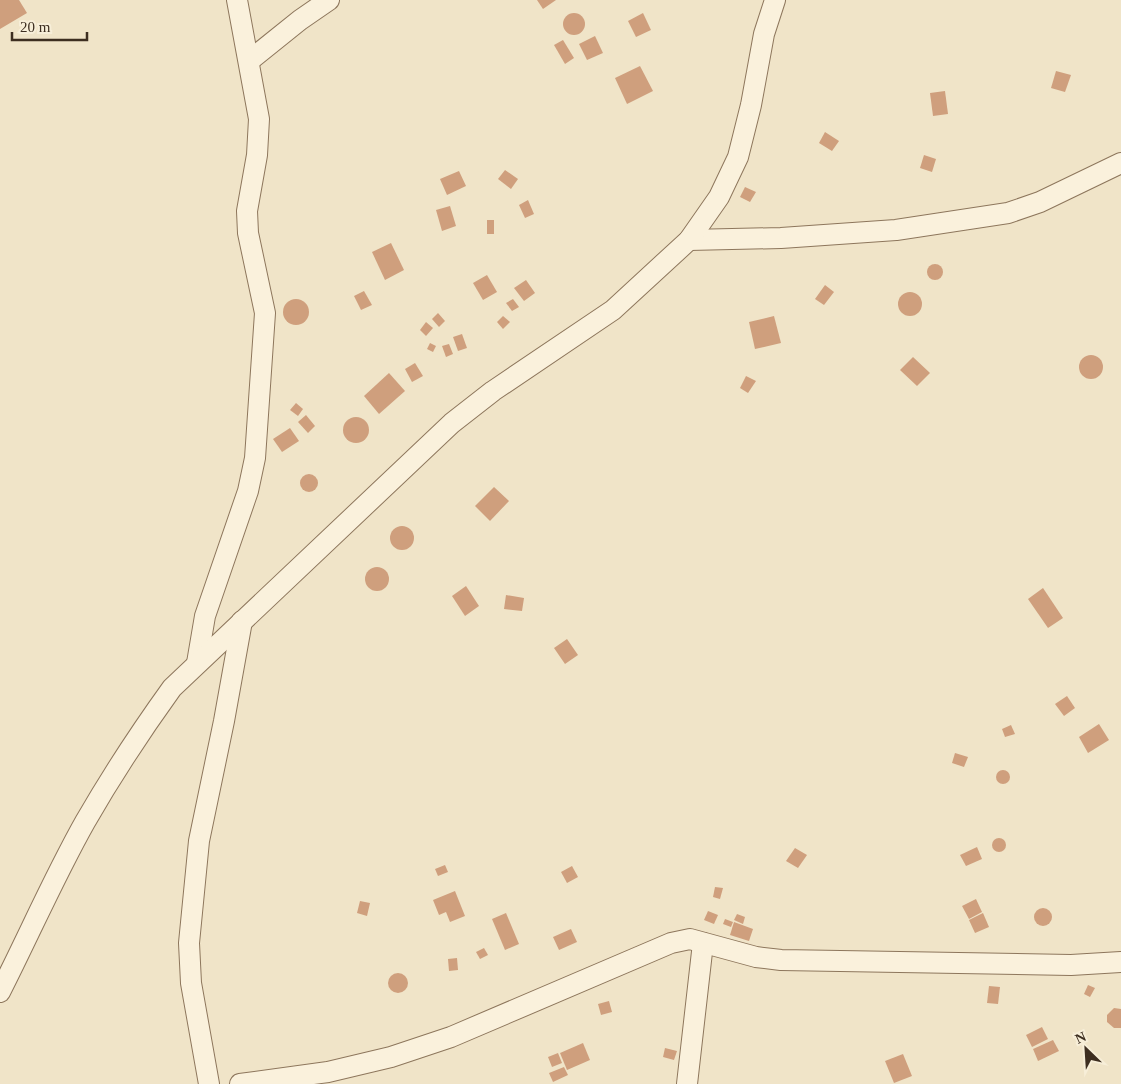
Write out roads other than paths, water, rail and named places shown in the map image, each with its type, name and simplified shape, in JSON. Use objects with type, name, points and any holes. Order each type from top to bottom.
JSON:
[{"type":"street","points":[[198,663],[205,616],[248,492],[255,458],[265,313],[248,233],[247,211],[257,155],[259,119],[237,0]]},
{"type":"street","points":[[249,61],[300,20],[330,0]]},
{"type":"street","points":[[0,992],[40,907],[85,822],[136,738],[172,688],[452,423],[494,391],[613,310],[689,240],[719,196],[738,157],[751,105],[764,34],[775,0]]},
{"type":"street","points":[[689,240],[781,238],[896,230],[1008,213],[1040,202],[1121,163]]},
{"type":"street","points":[[210,1084],[191,983],[189,943],[199,842],[242,621]]},
{"type":"street","points":[[240,1084],[328,1072],[391,1057],[451,1037],[671,943],[690,939],[756,957],[781,960],[1071,965],[1121,962]]},
{"type":"street","points":[[687,1084],[703,943]]},
{"type":"street","points":[[0,954],[24,944]]}]
